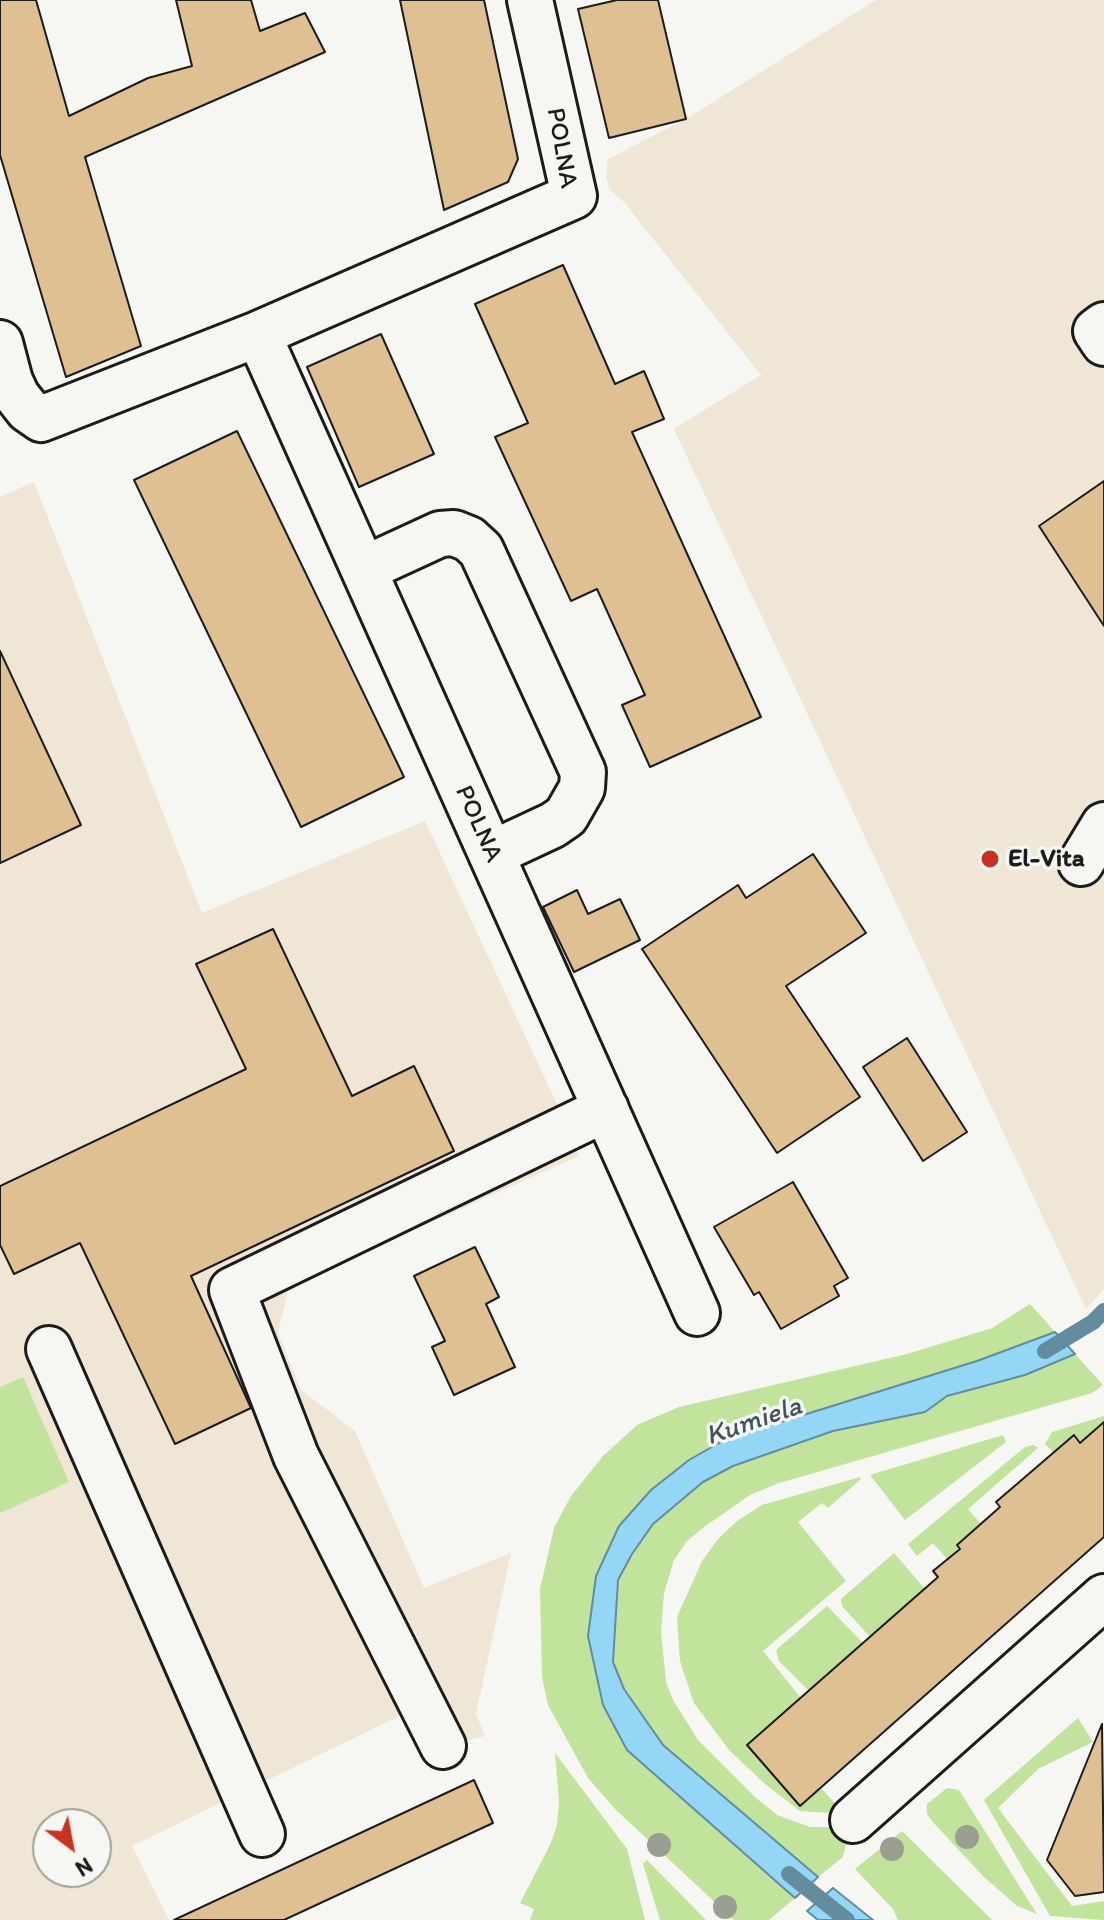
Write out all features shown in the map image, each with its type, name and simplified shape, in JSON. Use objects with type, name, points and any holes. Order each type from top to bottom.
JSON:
[{"type":"street","name":"POLNA","points":[[0,343],[17,396],[28,410],[41,419],[258,334],[574,196],[530,0]]},
{"type":"street","points":[[1104,325],[1096,331],[1104,343]]},
{"type":"street","name":"POLNA","points":[[258,334],[697,1313]]},
{"type":"street","points":[[364,569],[440,534],[454,533],[469,539],[481,550],[583,772],[582,788],[566,816],[491,854]]},
{"type":"street","points":[[1081,863],[1104,825]]},
{"type":"street","points":[[443,1746],[296,1456],[232,1290],[606,1109]]},
{"type":"street","points":[[49,1349],[262,1834]]},
{"type":"street","points":[[853,1820],[1104,1597]]},
{"type":"shaded area","name":"El-Vita","points":[[876,0],[1104,0],[1104,1289],[1086,1309],[674,429],[761,375],[624,202],[610,190],[606,176],[608,159],[686,119]]},
{"type":"shaded area","points":[[34,482],[202,913],[425,821],[579,1156],[289,1286],[278,1333],[301,1390],[355,1431],[424,1588],[511,1553],[476,1714],[485,1736],[443,1746],[422,1705],[132,1846],[169,1920],[0,1920],[0,497]]},
{"type":"green space","points":[[1030,1304],[1055,1332],[977,1361],[726,1439],[689,1460],[651,1490],[619,1526],[596,1576],[603,1705],[795,1898],[769,1920],[734,1920],[615,1809],[588,1778],[548,1705],[542,1677],[540,1589],[554,1528],[571,1496],[603,1456],[637,1425],[679,1407],[907,1354],[992,1328]]},
{"type":"green space","points":[[1075,1354],[1103,1385],[1092,1393],[779,1483],[750,1495],[704,1527],[687,1541],[674,1560],[664,1593],[661,1631],[666,1682],[673,1700],[698,1740],[777,1815],[810,1827],[830,1827],[845,1837],[843,1857],[818,1877],[663,1745],[635,1706],[613,1662],[618,1580],[653,1524],[703,1482],[733,1466],[833,1431],[924,1412],[947,1396],[1025,1375]]},
{"type":"green space","points":[[23,1377],[69,1482],[0,1513],[0,1387]]},
{"type":"green space","points":[[1104,1416],[1104,1422],[1080,1443],[1073,1436],[1054,1453],[1045,1444],[1052,1432]]},
{"type":"green space","points":[[1003,1435],[1006,1442],[905,1520],[870,1475]]},
{"type":"green space","points":[[1034,1445],[1038,1448],[968,1509],[981,1524],[957,1545],[959,1548],[947,1559],[933,1543],[917,1556],[908,1544],[1025,1447]]},
{"type":"green space","points":[[860,1477],[828,1508],[822,1503],[798,1522],[846,1581],[763,1651],[801,1698],[747,1746],[800,1806],[821,1788],[845,1814],[800,1811],[729,1750],[694,1703],[680,1661],[677,1617],[702,1561],[718,1539],[737,1521],[762,1505]]},
{"type":"green space","points":[[894,1553],[925,1589],[870,1637],[842,1606],[841,1599]]},
{"type":"green space","points":[[827,1606],[863,1643],[809,1691],[779,1661],[776,1650]]},
{"type":"green space","points":[[1078,1718],[1093,1742],[1038,1769],[998,1808],[1072,1906],[1104,1901],[1104,1920],[1050,1916],[984,1800]]},
{"type":"green space","points":[[555,1753],[627,1849],[645,1920],[530,1920],[534,1909],[520,1903],[557,1825],[559,1802]]},
{"type":"green space","points":[[947,1788],[959,1790],[1037,1914],[1017,1906],[983,1876],[931,1820],[927,1814],[927,1804]]},
{"type":"green space","points":[[902,1831],[992,1920],[898,1920],[893,1909],[855,1869]]},
{"type":"green space","points":[[647,1860],[706,1920],[660,1920],[643,1864]]},
{"type":"water","points":[[1055,1332],[1075,1354],[1025,1375],[947,1396],[925,1412],[833,1431],[733,1466],[703,1482],[653,1524],[618,1580],[613,1662],[624,1689],[663,1745],[818,1877],[795,1898],[627,1750],[603,1705],[588,1636],[596,1576],[619,1526],[651,1490],[689,1460],[726,1439],[977,1361]]},
{"type":"water","points":[[833,1888],[873,1920],[818,1920],[807,1911]]},
{"type":"building","points":[[0,0],[36,0],[69,116],[148,78],[192,66],[176,0],[251,0],[260,31],[305,13],[325,52],[85,157],[141,346],[66,377],[0,155]]},
{"type":"building","points":[[400,0],[484,0],[518,159],[508,182],[444,210]]},
{"type":"building","points":[[617,0],[658,0],[686,119],[609,138],[578,9]]},
{"type":"building","points":[[563,265],[615,384],[644,371],[664,419],[632,432],[761,717],[650,767],[622,705],[645,695],[597,589],[571,601],[495,437],[528,423],[475,304]]},
{"type":"building","points":[[381,334],[434,454],[359,487],[307,367]]},
{"type":"building","points":[[237,431],[404,777],[301,827],[134,480]]},
{"type":"building","points":[[1104,481],[1104,626],[1039,526]]},
{"type":"building","points":[[0,651],[81,825],[0,863]]},
{"type":"building","points":[[813,854],[866,933],[786,986],[860,1097],[777,1153],[642,949],[738,885],[746,898]]},
{"type":"building","points":[[577,890],[588,914],[620,899],[640,940],[574,972],[543,907]]},
{"type":"building","points":[[273,929],[352,1096],[414,1066],[454,1151],[191,1276],[251,1408],[175,1444],[80,1243],[14,1274],[0,1245],[0,1186],[246,1069],[196,964]]},
{"type":"building","points":[[907,1038],[967,1132],[923,1161],[863,1067]]},
{"type":"building","points":[[793,1182],[848,1278],[834,1286],[839,1296],[781,1329],[759,1292],[754,1295],[714,1227]]},
{"type":"building","points":[[475,1247],[499,1297],[486,1304],[515,1367],[454,1395],[432,1347],[445,1341],[414,1276]]},
{"type":"building","points":[[1104,1422],[1104,1537],[800,1806],[747,1745],[938,1577],[933,1571],[960,1549],[957,1545],[1000,1507],[996,1502],[1074,1435],[1080,1443]]},
{"type":"building","points":[[1102,1724],[1104,1892],[1075,1896],[1047,1860]]},
{"type":"building","points":[[474,1780],[493,1823],[284,1920],[174,1920]]},
{"type":"waterway","name":"Kumiela","points":[[1045,1351],[1093,1322],[1104,1311]]},
{"type":"waterway","name":"Kumiela","points":[[789,1874],[847,1920]]},
{"type":"place","name":"El-Vita","points":[[990,859]]}]
